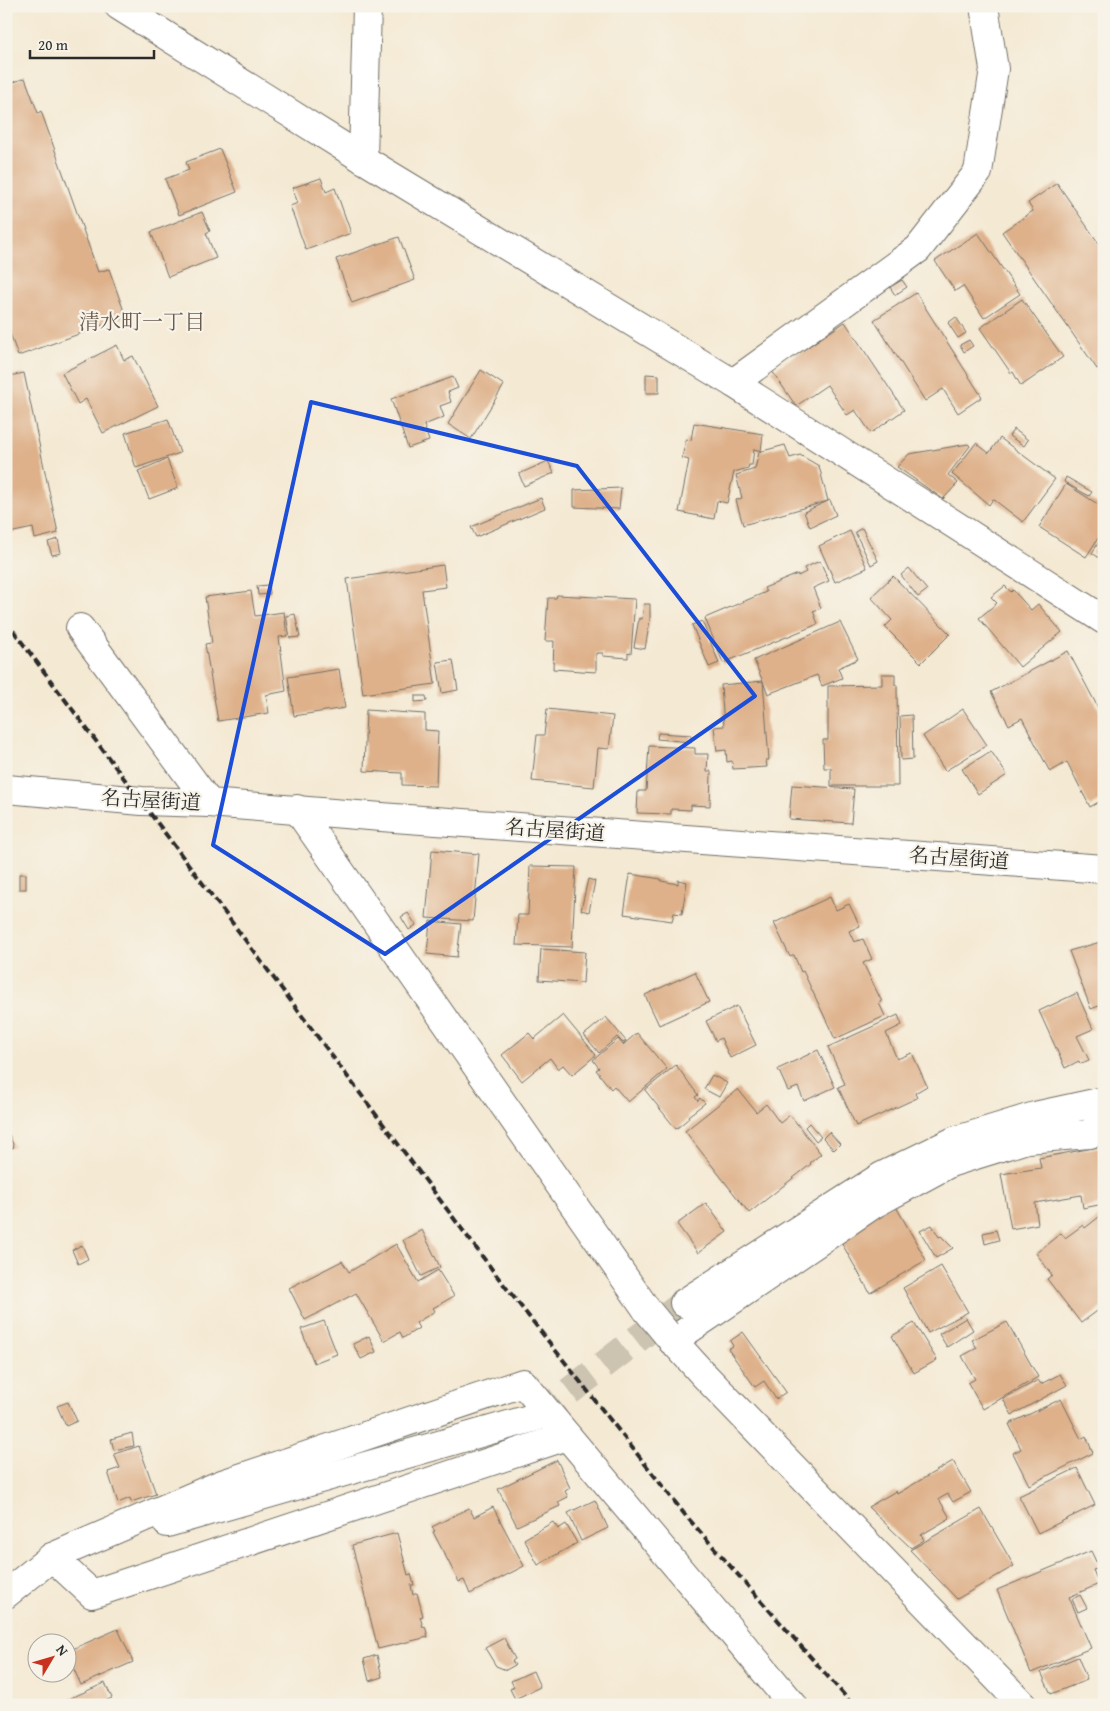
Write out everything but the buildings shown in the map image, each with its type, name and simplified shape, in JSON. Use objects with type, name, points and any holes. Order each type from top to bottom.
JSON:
[{"type":"street","points":[[119,6],[363,159],[733,382],[1104,620]]},
{"type":"street","points":[[363,159],[367,6]]},
{"type":"street","points":[[733,382],[918,249],[978,172],[994,69],[984,6]]},
{"type":"street","points":[[80,628],[210,803]]},
{"type":"street","name":"名古屋街道","points":[[6,790],[142,801],[210,803],[1104,869]]},
{"type":"street","points":[[297,810],[647,1310],[669,1337],[1023,1705]]},
{"type":"street","points":[[684,1303],[882,1176],[954,1141],[1035,1116],[1104,1102]]},
{"type":"street","points":[[669,1337],[874,1204],[950,1163],[1027,1139],[1090,1134],[1104,1118]]},
{"type":"street","points":[[6,1594],[52,1556],[219,1485],[523,1383],[793,1705]]},
{"type":"street","points":[[52,1556],[536,1417]]},
{"type":"street","points":[[52,1556],[92,1594],[566,1436]]},
{"type":"highlighted area","points":[[311,402],[577,466],[755,696],[385,954],[213,845]]},
{"type":"tunnel","points":[[536,1417],[684,1303]]},
{"type":"railway","points":[[6,621],[497,1276],[686,1516],[853,1705]]},
{"type":"district","name":"清水町一丁目","points":[[142,322]]}]
